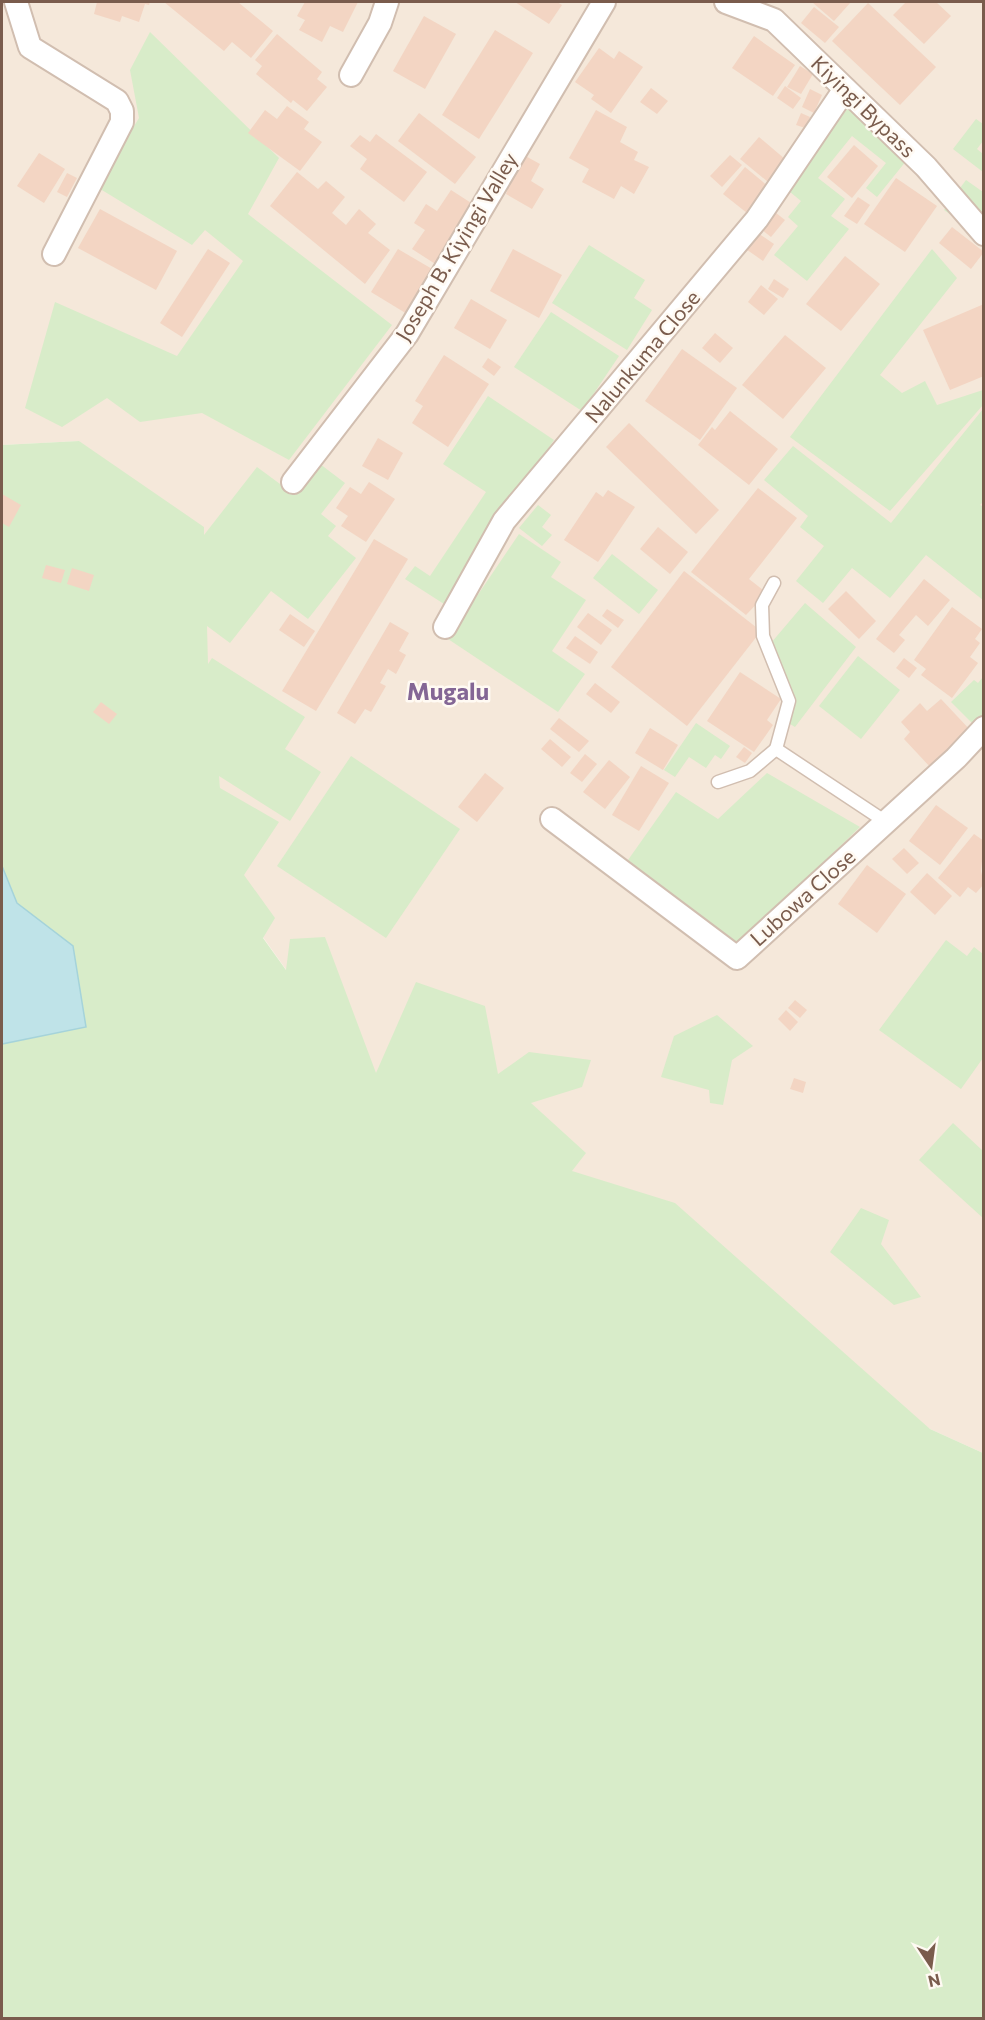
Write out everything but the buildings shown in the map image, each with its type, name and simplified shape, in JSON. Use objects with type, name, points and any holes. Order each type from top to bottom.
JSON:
[{"type":"street","points":[[16,2],[30,47],[117,101],[122,111],[122,122],[54,254]]},
{"type":"street","points":[[351,75],[380,23],[387,2]]},
{"type":"street","name":"Joseph B. Kiyingi Valley","points":[[293,482],[407,334],[603,2]]},
{"type":"street","name":"Kiyingi Bypass","points":[[726,2],[774,20],[926,168],[984,234]]},
{"type":"street","name":"Nalunkuma Close","points":[[445,627],[504,521],[757,219],[845,89]]},
{"type":"street","name":"Lubowa Close","points":[[552,819],[737,958],[956,758],[984,728]]},
{"type":"lane","points":[[718,782],[750,771],[776,749],[789,701],[763,636],[762,605],[774,583]]},
{"type":"lane","points":[[776,749],[886,822]]},
{"type":"shaded area","points":[[2,2],[983,2],[983,1453],[930,1429],[388,1113],[233,895],[209,699],[79,441],[2,445]]},
{"type":"green space","points":[[150,32],[279,158],[248,214],[392,325],[289,460],[202,413],[140,422],[107,398],[62,427],[25,408],[55,302],[177,356],[243,261],[205,230],[192,245],[97,187],[139,118],[130,70]]},
{"type":"green space","points":[[858,96],[919,145],[877,197],[866,188],[886,163],[852,136],[818,178],[845,199],[831,216],[849,229],[807,281],[774,255],[798,226],[788,217],[801,201],[784,187]]},
{"type":"green space","points":[[976,119],[983,124],[983,141],[977,149],[983,154],[983,172],[953,149]]},
{"type":"green space","points":[[966,180],[983,192],[983,238],[944,210]]},
{"type":"green space","points":[[589,245],[645,280],[634,298],[652,310],[627,350],[552,303]]},
{"type":"green space","points":[[932,249],[957,278],[880,375],[902,393],[925,381],[937,405],[983,390],[983,405],[890,511],[790,437]]},
{"type":"green space","points":[[551,312],[619,356],[582,411],[514,367]]},
{"type":"green space","points":[[488,396],[554,440],[444,604],[405,579],[415,566],[430,576],[486,492],[443,464]]},
{"type":"green space","points":[[983,409],[984,501],[980,505],[984,507],[983,600],[926,555],[890,598],[852,568],[823,603],[796,581],[824,546],[800,527],[808,516],[764,480],[793,446],[891,523]]},
{"type":"green space","points":[[79,441],[204,527],[204,535],[257,467],[295,495],[320,464],[345,483],[321,514],[336,526],[328,536],[356,558],[308,619],[271,591],[230,643],[207,626],[208,664],[212,658],[305,717],[285,749],[321,772],[290,821],[219,776],[220,788],[279,822],[244,875],[275,918],[263,938],[286,970],[290,939],[325,937],[376,1073],[416,982],[485,1006],[498,1074],[529,1052],[591,1060],[582,1087],[531,1103],[586,1153],[572,1171],[675,1203],[930,1429],[983,1453],[983,2018],[2,2018],[2,1044],[86,1027],[2,875],[2,445]]},
{"type":"green space","points":[[538,505],[551,515],[542,527],[552,535],[542,546],[519,528]]},
{"type":"green space","points":[[519,534],[561,562],[551,577],[586,600],[552,651],[585,674],[558,712],[448,639]]},
{"type":"green space","points":[[612,554],[658,590],[639,614],[593,578]]},
{"type":"green space","points":[[805,603],[856,647],[795,727],[790,724],[794,702],[771,643]]},
{"type":"green space","points":[[858,656],[900,690],[861,739],[819,706]]},
{"type":"green space","points":[[983,677],[983,715],[974,725],[951,702],[974,680],[978,683]]},
{"type":"green space","points":[[696,723],[730,746],[721,759],[715,755],[706,768],[689,757],[675,777],[664,770]]},
{"type":"green space","points":[[351,756],[460,829],[386,938],[277,866]]},
{"type":"green space","points":[[767,773],[860,827],[737,946],[628,860],[676,792],[718,819]]},
{"type":"green space","points":[[946,940],[967,956],[974,947],[983,954],[983,1058],[961,1089],[879,1030]]},
{"type":"green space","points":[[717,1015],[753,1046],[732,1060],[723,1105],[710,1103],[709,1090],[661,1077],[674,1036]]},
{"type":"green space","points":[[953,1123],[983,1151],[983,1218],[919,1160]]},
{"type":"green space","points":[[861,1208],[889,1220],[881,1244],[921,1297],[894,1305],[830,1252]]},
{"type":"water","points":[[2,866],[17,903],[73,946],[86,1027],[2,1044]]},
{"type":"district","name":"Mugalu","points":[[448,692]]}]
